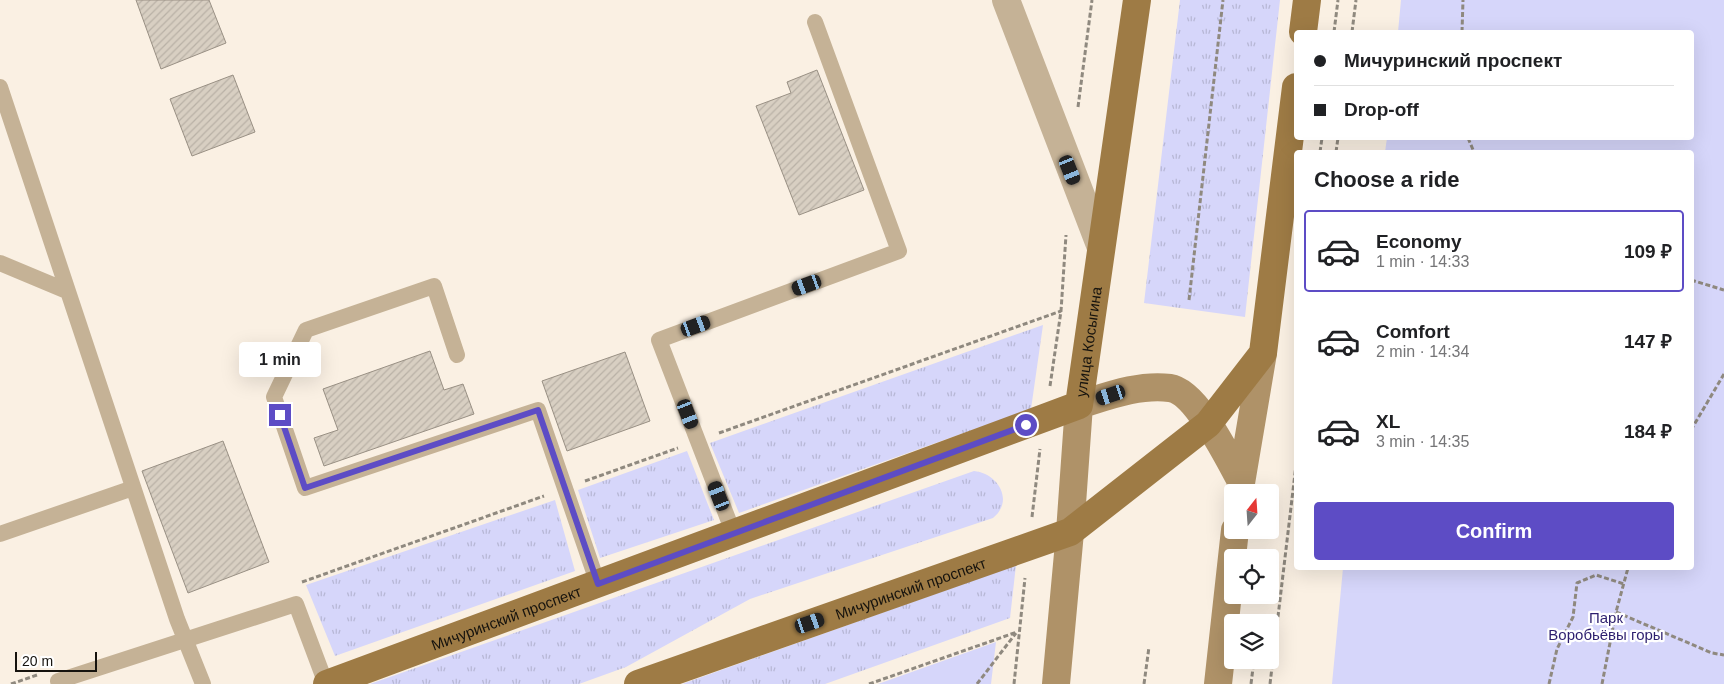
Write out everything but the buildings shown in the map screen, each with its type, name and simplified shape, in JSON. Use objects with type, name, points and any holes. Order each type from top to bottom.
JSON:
[{"type":"main road","name":"улица Косыгина","points":[[1056,684],[1079,405],[1100,245],[1137,0]]},
{"type":"main road","points":[[1303,30],[1307,0]]},
{"type":"main road","points":[[1241,484],[1264,353],[1294,104]]},
{"type":"main road","name":"Мичуринский проспект","points":[[638,684],[1070,532],[1208,424],[1264,353]]},
{"type":"main road","points":[[1079,405],[1128,390],[1171,388],[1192,401],[1208,424],[1238,484]]},
{"type":"main road","name":"Мичуринский проспект","points":[[326,684],[1079,405]]},
{"type":"main road","points":[[1218,684],[1234,539]]},
{"type":"street","points":[[1006,0],[1100,245]]},
{"type":"lane","points":[[733,532],[659,340],[899,251],[815,22]]},
{"type":"lane","points":[[0,87],[133,488],[186,641],[203,684]]},
{"type":"lane","points":[[0,263],[67,291]]},
{"type":"lane","points":[[457,355],[434,286],[306,330],[274,397],[305,488],[538,410],[598,584]]},
{"type":"lane","points":[[0,534],[133,488]]},
{"type":"lane","points":[[59,684],[58,681],[296,604],[326,684]]},
{"type":"path","points":[[1189,300],[1223,0]]},
{"type":"path","points":[[1334,30],[1338,0]]},
{"type":"path","points":[[1352,30],[1356,0]]},
{"type":"path","points":[[1462,30],[1463,0]]},
{"type":"path","points":[[1014,684],[1018,632],[1044,418],[1061,311],[1063,280]]},
{"type":"path","points":[[1694,281],[1724,290]]},
{"type":"path","points":[[295,584],[1061,311]]},
{"type":"path","points":[[1694,425],[1724,374]]},
{"type":"path","points":[[1270,684],[1294,482]]},
{"type":"path","points":[[1602,684],[1616,612],[1628,570]]},
{"type":"path","points":[[1548,684],[1557,649],[1572,617],[1577,583],[1596,575],[1624,584]]},
{"type":"path","points":[[1616,612],[1712,653],[1724,655]]},
{"type":"path","points":[[869,684],[1018,632]]},
{"type":"path","points":[[977,684],[1018,632]]},
{"type":"path","points":[[1144,684],[1149,647]]},
{"type":"path","points":[[1252,684],[1253,669]]},
{"type":"path","points":[[12,684],[39,674]]},
{"type":"green space","points":[[1180,0],[1280,0],[1245,317],[1144,303]]},
{"type":"green space","name":"Парк Воробьёвы горы","points":[[1401,0],[1724,0],[1724,684],[1332,684],[1343,570],[1694,570],[1694,150],[1385,150],[1387,140],[1694,140],[1694,30],[1398,30]]},
{"type":"green space","points":[[1043,325],[1031,409],[739,513],[710,443]]},
{"type":"green space","points":[[687,451],[714,520],[600,558],[578,490]]},
{"type":"green space","points":[[974,471],[990,477],[1000,488],[1003,503],[993,518],[750,599],[626,667],[579,684],[370,684]]},
{"type":"green space","points":[[555,500],[575,571],[335,656],[306,585]]},
{"type":"green space","points":[[1016,565],[1010,618],[825,684],[682,684]]},
{"type":"green space","points":[[996,642],[991,684],[878,684]]},
{"type":"route","points":[[280,415],[305,488],[538,410],[598,584],[733,532],[1026,425]]}]
